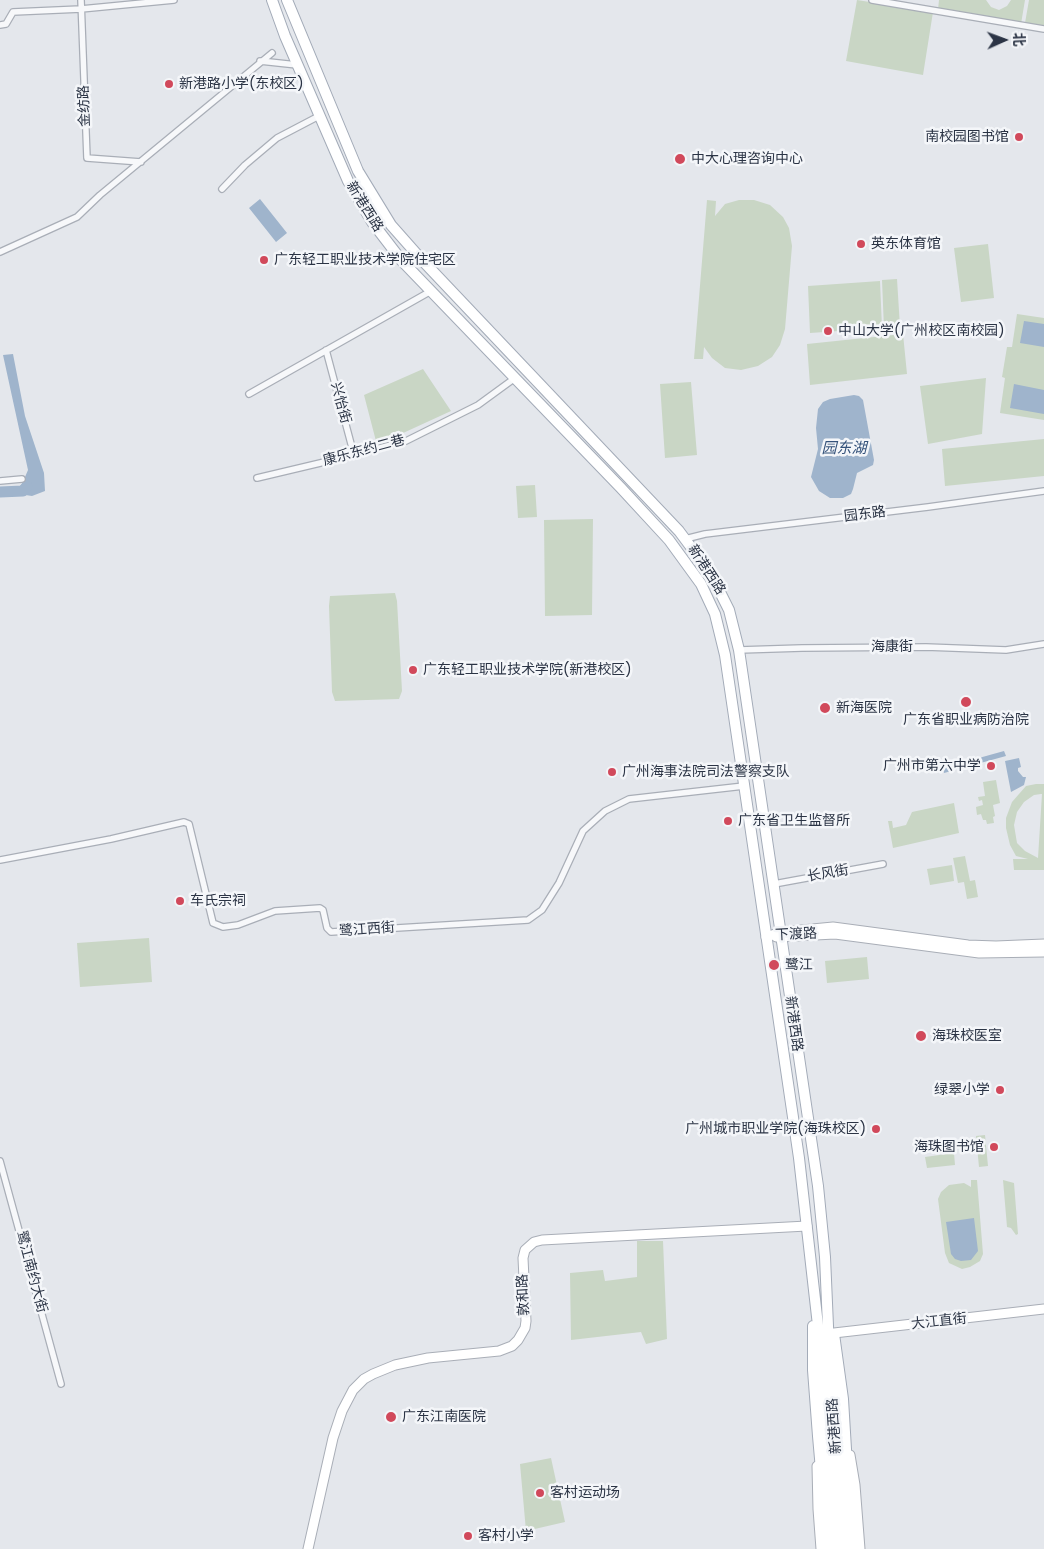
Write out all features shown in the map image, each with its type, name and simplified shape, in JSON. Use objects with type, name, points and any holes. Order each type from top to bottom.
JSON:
[{"type":"main road","name":"新港西路","points":[[272,0],[319,116],[348,181],[386,242],[618,485],[678,551],[701,584],[715,614],[725,655],[798,1149],[844,1549]]},
{"type":"main road","name":"新港西路","points":[[287,0],[358,172],[386,217],[422,260],[628,476],[685,539],[711,574],[730,610],[739,650],[818,1186],[827,1304],[836,1549]]},
{"type":"main road","points":[[771,974],[786,971]]},
{"type":"main road","points":[[815,1302],[812,1344],[828,1549]]},
{"type":"main road","points":[[827,1304],[834,1333],[842,1391],[852,1549]]},
{"type":"street","name":"金纺路","points":[[80,0],[86,158],[141,162]]},
{"type":"street","points":[[0,25],[6,24],[13,12],[81,9],[174,0]]},
{"type":"street","points":[[872,0],[1044,29]]},
{"type":"street","points":[[0,252],[77,218],[100,195],[272,53]]},
{"type":"street","points":[[260,61],[298,65]]},
{"type":"street","points":[[222,189],[277,138],[319,116]]},
{"type":"street","points":[[249,394],[431,291]]},
{"type":"street","name":"兴怡街","points":[[326,350],[354,455]]},
{"type":"street","name":"康乐东约二巷","points":[[257,478],[406,441],[478,405],[515,378]]},
{"type":"street","points":[[618,485],[628,476]]},
{"type":"street","points":[[0,481],[22,479]]},
{"type":"street","name":"园东路","points":[[685,539],[705,534],[1044,491]]},
{"type":"street","points":[[715,614],[730,610]]},
{"type":"street","name":"海康街","points":[[739,650],[877,646],[926,646],[1006,650],[1044,644]]},
{"type":"street","name":"鹭江西街","points":[[0,860],[111,839],[184,822],[188,824],[213,923],[223,927],[238,925],[275,911],[320,908],[323,910],[327,928],[331,932],[528,920],[542,910],[559,883],[583,831],[605,811],[629,799],[744,786]]},
{"type":"street","name":"长风街","points":[[774,884],[883,864]]},
{"type":"street","points":[[764,920],[779,917]]},
{"type":"street","name":"下渡路","points":[[766,937],[825,934],[970,952],[1007,949]]},
{"type":"street","points":[[1007,949],[1044,944]]},
{"type":"street","points":[[1007,949],[1044,952]]},
{"type":"street","name":"鹭江南约大街","points":[[0,1160],[61,1384]]},
{"type":"street","name":"敦和路","points":[[308,1549],[333,1438],[342,1411],[353,1390],[364,1379],[373,1374],[401,1364],[434,1357],[491,1352],[512,1346],[525,1328],[523,1258],[525,1250],[534,1242],[560,1238],[807,1226]]},
{"type":"street","name":"大江直街","points":[[834,1333],[1044,1309]]},
{"type":"street","points":[[818,1436],[817,1489],[821,1549]]},
{"type":"street","points":[[846,1439],[855,1485],[860,1549]]},
{"type":"green space","points":[[857,0],[933,12],[923,75],[846,61]]},
{"type":"green space","points":[[939,0],[986,0],[991,7],[999,10],[1007,6],[1011,0],[1025,0],[1021,24],[938,10]]},
{"type":"green space","points":[[1029,0],[1044,0],[1044,26],[1025,23]]},
{"type":"green space","points":[[707,200],[716,201],[715,216],[725,204],[739,200],[754,200],[770,205],[783,217],[789,228],[792,246],[785,329],[780,345],[772,357],[758,366],[741,370],[725,368],[712,358],[704,347],[703,359],[694,359]]},
{"type":"green space","points":[[988,244],[994,298],[961,302],[954,248]]},
{"type":"green space","points":[[897,279],[900,327],[884,329],[882,280]]},
{"type":"green space","points":[[880,281],[882,328],[810,333],[808,286]]},
{"type":"green space","points":[[1017,314],[1044,318],[1044,420],[1000,413],[1005,378],[1002,377],[1007,347],[1012,347]]},
{"type":"green space","points":[[903,334],[907,374],[810,385],[807,344]]},
{"type":"green space","points":[[423,369],[451,411],[377,445],[364,395]]},
{"type":"green space","points":[[986,378],[982,434],[928,444],[920,386]]},
{"type":"green space","points":[[691,382],[697,455],[665,458],[660,384]]},
{"type":"green space","points":[[1044,439],[1044,476],[945,486],[942,449]]},
{"type":"green space","points":[[535,485],[537,517],[518,518],[516,486]]},
{"type":"green space","points":[[593,519],[592,615],[545,616],[544,520]]},
{"type":"green space","points":[[395,593],[402,691],[399,699],[335,701],[332,692],[330,596]]},
{"type":"green space","points":[[996,780],[1000,803],[993,805],[994,823],[987,824],[981,814],[977,815],[976,807],[983,805],[982,800],[979,801],[978,797],[985,796],[983,782]]},
{"type":"green space","points":[[1044,784],[1044,870],[1014,870],[1013,859],[1028,859],[1016,856],[1010,845],[1006,818],[1012,802],[1026,786]],"holes":[[[1042,794],[1038,858],[1025,851],[1017,843],[1014,825],[1017,812],[1024,802],[1034,795]]]},
{"type":"green space","points":[[954,803],[959,833],[893,848],[888,821],[892,821],[893,828],[906,825],[912,812]]},
{"type":"green space","points":[[965,856],[970,881],[975,880],[978,897],[967,899],[964,882],[958,883],[953,858]]},
{"type":"green space","points":[[952,865],[954,881],[930,885],[927,869]]},
{"type":"green space","points":[[149,938],[152,982],[80,987],[77,943]]},
{"type":"green space","points":[[867,957],[869,979],[827,983],[825,961]]},
{"type":"green space","points":[[985,1135],[988,1166],[979,1167],[976,1136]]},
{"type":"green space","points":[[954,1153],[955,1165],[927,1168],[925,1157]]},
{"type":"green space","points":[[971,1180],[977,1180],[983,1254],[980,1261],[962,1269],[949,1263],[945,1253],[938,1199],[941,1192],[949,1185],[964,1183],[971,1187]]},
{"type":"green space","points":[[1003,1180],[1014,1183],[1018,1234],[1016,1235],[1011,1228],[1007,1227]]},
{"type":"green space","points":[[637,1241],[663,1241],[667,1339],[646,1344],[641,1332],[571,1340],[570,1273],[603,1270],[605,1281],[637,1277]]},
{"type":"green space","name":"客村运动场","points":[[551,1458],[565,1522],[526,1531],[520,1464]]},
{"type":"water","points":[[260,199],[287,233],[276,242],[249,208]]},
{"type":"water","points":[[1024,321],[1044,324],[1044,347],[1020,343]]},
{"type":"water","points":[[13,354],[25,416],[44,473],[45,491],[32,496],[12,493],[22,484],[28,470],[3,355]]},
{"type":"water","points":[[1014,384],[1044,390],[1044,414],[1010,408]]},
{"type":"water","name":"园东湖","points":[[854,395],[859,396],[863,400],[874,460],[873,465],[857,473],[851,494],[843,498],[830,498],[819,491],[811,477],[818,449],[816,428],[818,409],[823,402],[830,399]]},
{"type":"water","points":[[1004,751],[1006,756],[944,773],[943,768]]},
{"type":"water","points":[[1019,758],[1021,767],[1018,768],[1018,771],[1023,777],[1026,777],[1024,785],[1011,792],[1005,761]]},
{"type":"water","points":[[974,1218],[978,1251],[971,1260],[961,1261],[955,1259],[951,1254],[946,1222]]},
{"type":"waterway","points":[[0,492],[23,491],[27,486]]},
{"type":"place","name":"新港路小学(东校区)","points":[[169,84]]},
{"type":"place","name":"南校园图书馆","points":[[1019,137]]},
{"type":"place","name":"中大心理咨询中心","points":[[680,159]]},
{"type":"place","name":"英东体育馆","points":[[861,244]]},
{"type":"place","name":"广东轻工职业技术学院住宅区","points":[[264,260]]},
{"type":"place","name":"中山大学(广州校区南校园)","points":[[828,331]]},
{"type":"place","name":"广东轻工职业技术学院(新港校区)","points":[[413,670]]},
{"type":"place","name":"广东省职业病防治院","points":[[966,702]]},
{"type":"place","name":"新海医院","points":[[825,708]]},
{"type":"place","name":"广州市第六中学","points":[[991,766]]},
{"type":"place","name":"广州海事法院司法警察支队","points":[[612,772]]},
{"type":"place","name":"广东省卫生监督所","points":[[728,821]]},
{"type":"place","name":"车氏宗祠","points":[[180,901]]},
{"type":"place","name":"鹭江","points":[[774,965]]},
{"type":"place","name":"海珠校医室","points":[[921,1036]]},
{"type":"place","name":"绿翠小学","points":[[1000,1090]]},
{"type":"place","name":"广州城市职业学院(海珠校区)","points":[[876,1129]]},
{"type":"place","name":"海珠图书馆","points":[[994,1147]]},
{"type":"place","name":"广东江南医院","points":[[391,1417]]},
{"type":"place","name":"客村运动场","points":[[540,1493]]},
{"type":"place","name":"客村小学","points":[[468,1536]]}]
